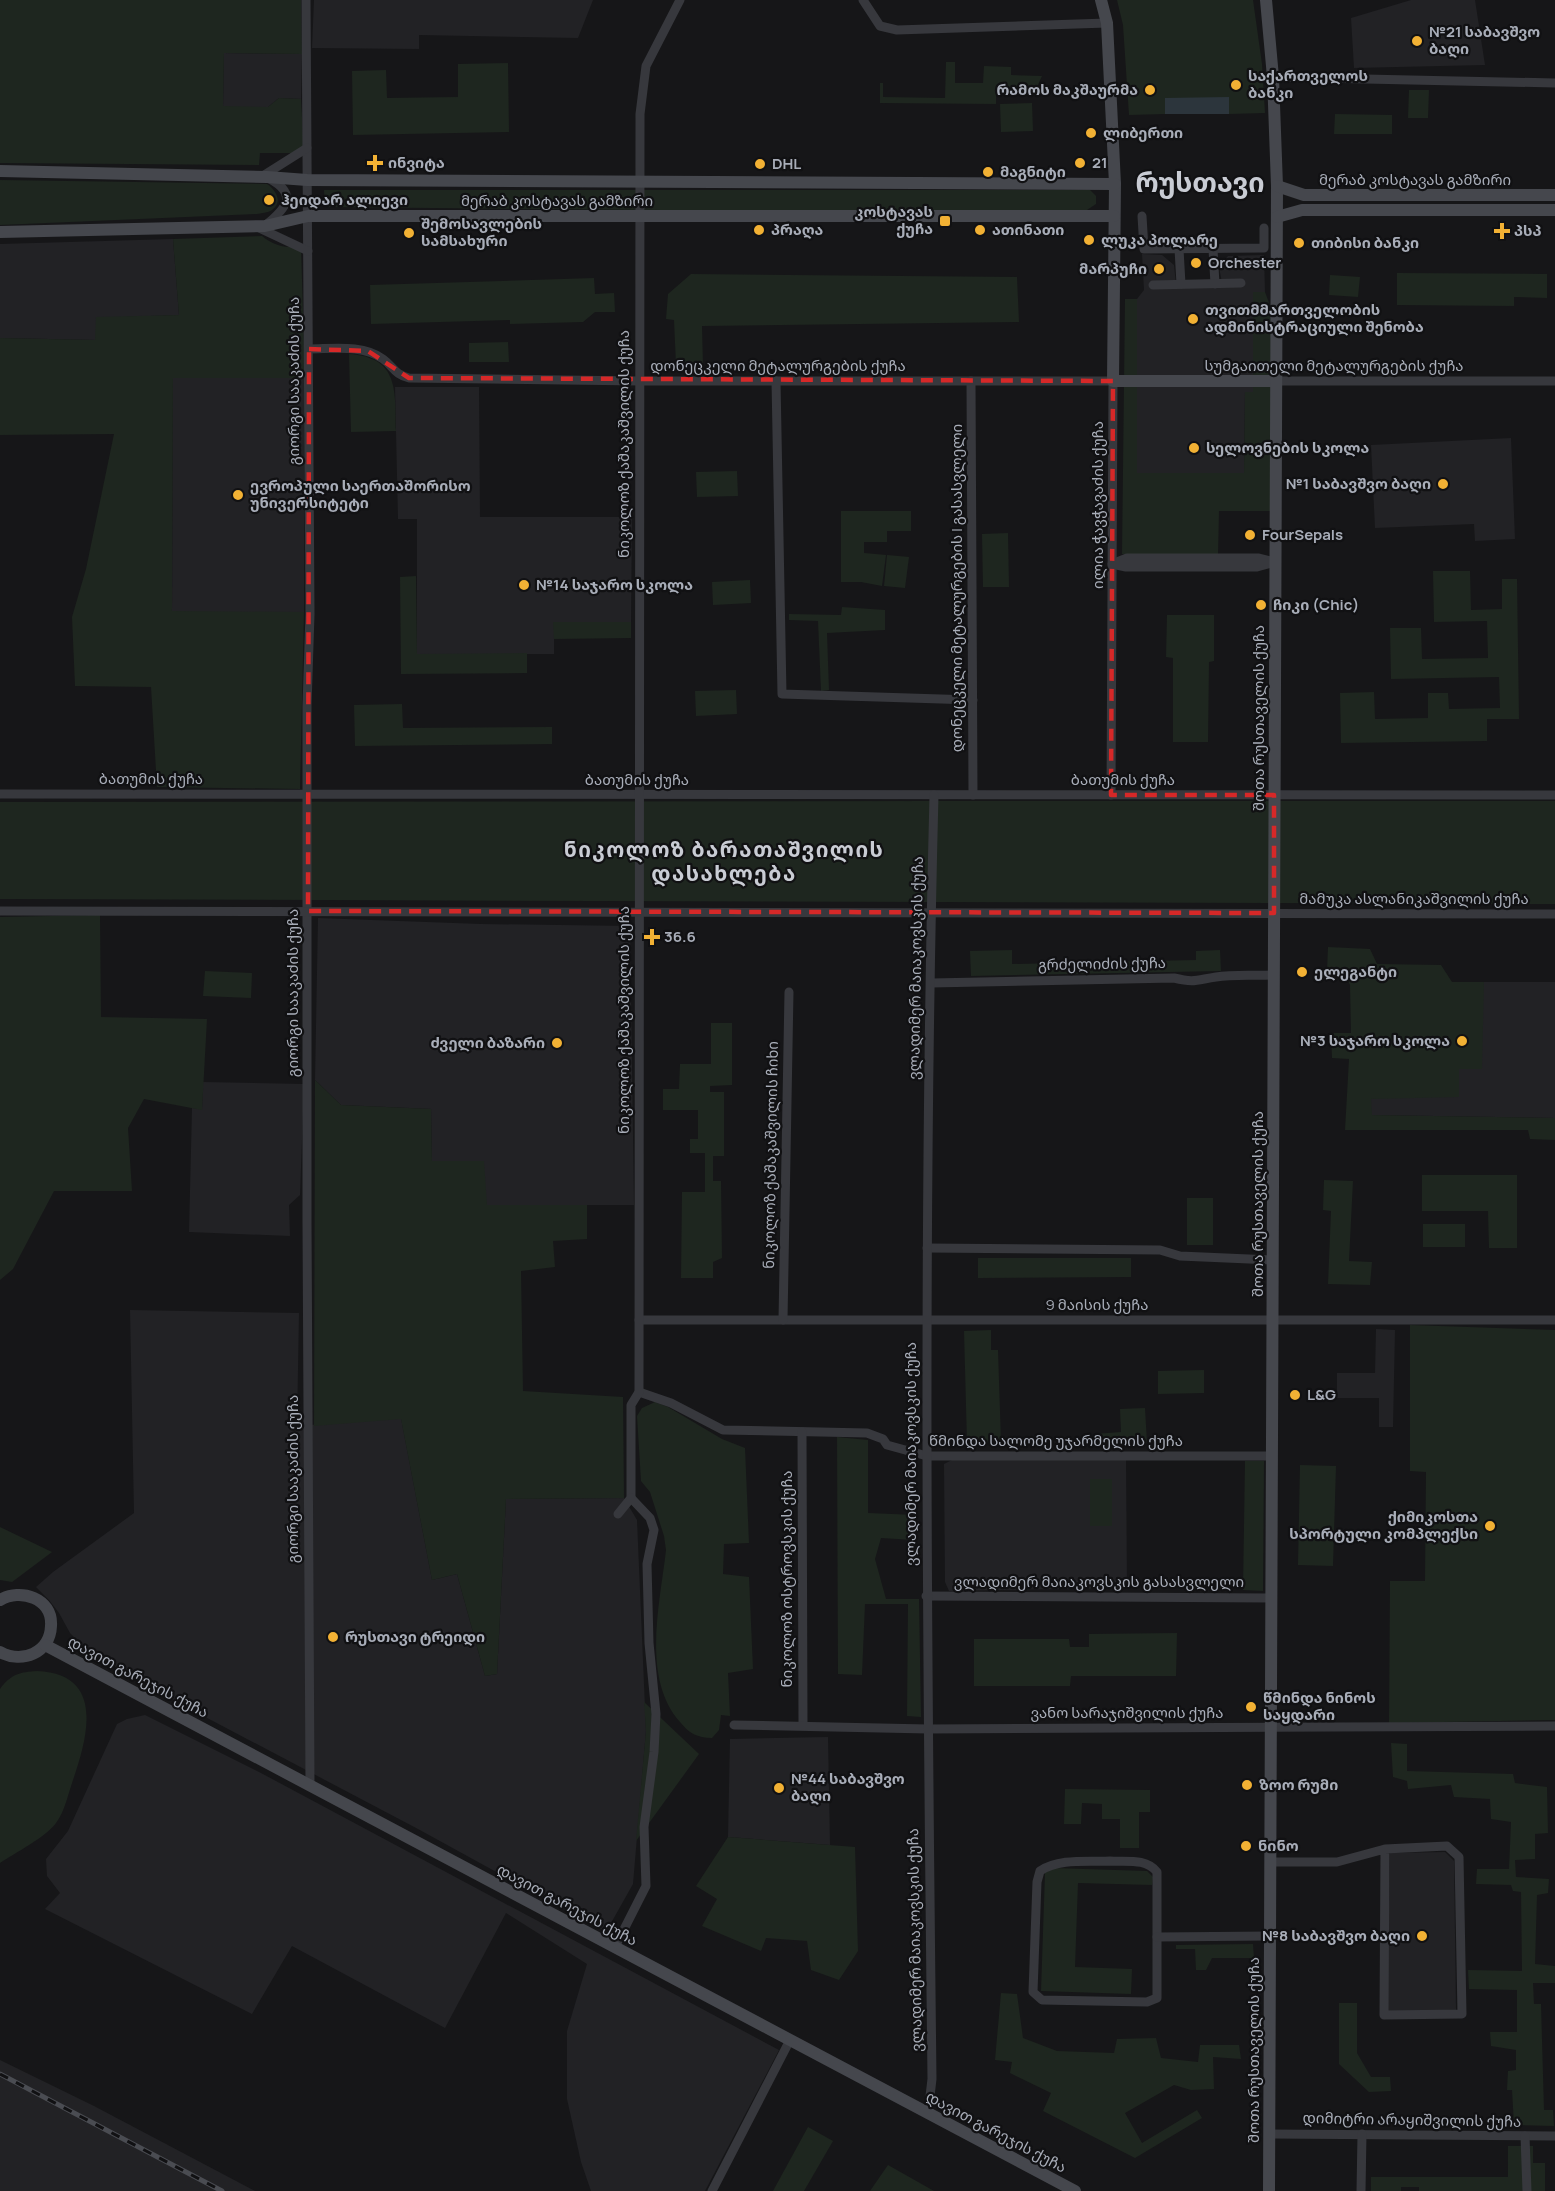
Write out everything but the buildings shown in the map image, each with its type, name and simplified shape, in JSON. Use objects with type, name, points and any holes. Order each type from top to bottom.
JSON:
[{"type":"street","name":"გიორგი სააკაძის ქუჩა","points":[[306,0],[310,614],[307,1234],[310,1785]]},
{"type":"street","name":"ნიკოლოზ ქაშაკაშვილის ქუჩა","points":[[631,1498],[631,1405],[639,1392],[640,114],[646,66],[680,0]]},
{"type":"street","points":[[863,0],[880,26],[897,30],[1107,23]]},
{"type":"street","name":"ილია ჭავჭავაძის ქუჩა","points":[[1101,0],[1107,23],[1114,184],[1111,795]]},
{"type":"street","name":"შოთა რუსთაველის ქუჩა","points":[[1266,0],[1273,77],[1277,186],[1269,2191]]},
{"type":"street","points":[[1273,77],[1555,83]]},
{"type":"street","points":[[264,177],[307,148]]},
{"type":"street","name":"მერაბ კოსტავას გამზირი","points":[[0,171],[307,180],[1114,184]]},
{"type":"street","points":[[260,226],[282,212],[286,206],[284,191],[279,184],[264,177]]},
{"type":"street","name":"მერაბ კოსტავას გამზირი","points":[[1277,186],[1304,195],[1555,195]]},
{"type":"street","name":"მერაბ კოსტავას გამზირი","points":[[1277,217],[1302,210],[1555,210]]},
{"type":"street","name":"მერაბ კოსტავას გამზირი","points":[[0,232],[260,226],[308,216],[1114,216]]},
{"type":"street","points":[[1142,216],[1144,249],[1264,248],[1264,228]]},
{"type":"street","points":[[260,226],[308,251]]},
{"type":"street","points":[[1179,249],[1181,285]]},
{"type":"street","points":[[1213,249],[1215,284]]},
{"type":"street","points":[[1153,285],[1241,283]]},
{"type":"street","name":"დონეცკელი მეტალურგების ქუჩა","points":[[309,349],[368,351],[384,359],[398,375],[409,378],[640,381],[1113,381]]},
{"type":"street","points":[[776,381],[782,694],[972,700]]},
{"type":"street","name":"დონეცკელი მეტალურგების I გასასვლელი","points":[[971,381],[973,795]]},
{"type":"street","name":"სუმგაითელი მეტალურგების ქუჩა","points":[[1113,381],[1555,381]]},
{"type":"street","points":[[1112,564],[1126,567],[1192,563],[1257,567],[1275,562]]},
{"type":"street","name":"ბათუმის ქუჩა","points":[[0,794],[1274,795]]},
{"type":"street","name":"ვლადიმერ მაიაკოვსკის ქუჩა","points":[[928,2113],[932,2079],[926,1596],[926,1320],[934,795]]},
{"type":"street","points":[[1274,795],[1555,795]]},
{"type":"street","points":[[0,911],[1274,913]]},
{"type":"street","name":"მამუკა ასლანიკაშვილის ქუჩა","points":[[1274,913],[1555,914]]},
{"type":"street","name":"გრძელიძის ქუჩა","points":[[931,983],[1174,978],[1190,982],[1215,976],[1273,975]]},
{"type":"street","name":"ნიკოლოზ ქაშაკაშვილის ჩიხი","points":[[783,1320],[789,992]]},
{"type":"street","points":[[927,1248],[1160,1250],[1180,1256],[1272,1260]]},
{"type":"street","name":"9 მაისის ქუჩა","points":[[639,1320],[1555,1320]]},
{"type":"street","name":"წმინდა სალომე უჯარმელის ქუჩა","points":[[639,1392],[671,1403],[723,1430],[867,1433],[883,1439],[886,1445],[927,1456],[1272,1456]]},
{"type":"street","name":"ნიკოლოზ ოსტროვსკის ქუჩა","points":[[802,1432],[803,1725]]},
{"type":"street","points":[[615,1947],[646,1886],[644,1827],[654,1752],[655,1724],[649,1643],[647,1564],[654,1530],[650,1518],[631,1498],[618,1514]]},
{"type":"street","points":[[0,1653],[21,1658],[30,1656],[45,1645],[51,1626],[49,1614],[43,1604],[34,1597],[12,1594],[1,1598]]},
{"type":"street","name":"ვლადიმერ მაიაკოვსკის გასასვლელი","points":[[926,1596],[1271,1598]]},
{"type":"street","name":"დავით გარეჯის ქუჩა","points":[[45,1645],[1075,2191]]},
{"type":"street","name":"ვანო სარაჯიშვილის ქუჩა","points":[[734,1725],[928,1729],[1555,1726]]},
{"type":"street","points":[[1270,1862],[1337,1862],[1385,1849],[1448,1846],[1460,1857],[1462,2014],[1384,2015],[1385,1849]]},
{"type":"street","points":[[1141,1862],[1153,1867],[1157,1872],[1157,1937],[1157,1998],[1147,2002],[1042,2000],[1033,1992],[1037,1882],[1040,1871],[1047,1866],[1057,1863],[1141,1862]]},
{"type":"street","points":[[1157,1937],[1270,1936]]},
{"type":"street","points":[[711,2191],[790,2040]]},
{"type":"street","name":"დიმიტრი არაყიშვილის ქუჩა","points":[[1269,2134],[1555,2136]]},
{"type":"street","points":[[1361,2191],[1362,2134]]},
{"type":"street","points":[[1526,2136],[1527,2191]]},
{"type":"highlighted area","points":[[309,349],[368,351],[409,378],[1113,381],[1111,795],[1274,795],[1274,913],[308,911]]},
{"type":"shaded area","points":[[0,0],[301,0],[302,54],[224,53],[223,106],[268,107],[279,98],[301,99],[304,153],[260,153],[259,165],[0,163]]},
{"type":"shaded area","points":[[314,0],[593,0],[578,38],[419,35],[419,49],[312,48]]},
{"type":"shaded area","points":[[1117,0],[1253,0],[1262,64],[1265,113],[1229,114],[1229,98],[1166,98],[1165,114],[1129,115],[1123,25]]},
{"type":"shaded area","name":"№21 საბავშვო ბაღი","points":[[1411,0],[1475,0],[1485,65],[1354,68],[1351,18]]},
{"type":"shaded area","points":[[224,53],[302,54],[301,99],[279,98],[268,107],[223,107]]},
{"type":"shaded area","points":[[946,62],[955,62],[955,83],[983,83],[984,66],[1011,67],[1011,75],[1042,76],[1036,89],[996,88],[996,104],[880,103],[880,83],[883,83],[883,97],[945,98]]},
{"type":"shaded area","points":[[508,63],[509,132],[353,135],[352,71],[386,70],[387,98],[458,97],[458,64]]},
{"type":"shaded area","points":[[1409,90],[1429,90],[1428,118],[1408,118]]},
{"type":"shaded area","points":[[1229,97],[1229,114],[1165,114],[1165,98]]},
{"type":"shaded area","points":[[1032,103],[1033,131],[1001,132],[1000,104]]},
{"type":"shaded area","points":[[1335,114],[1392,115],[1392,134],[1334,134]]},
{"type":"shaded area","points":[[0,180],[267,184],[273,189],[278,200],[276,207],[272,210],[257,214],[0,225]]},
{"type":"shaded area","points":[[324,190],[1090,190],[1096,196],[1096,204],[1087,210],[325,207]]},
{"type":"shaded area","points":[[262,236],[280,246],[301,247],[305,378],[173,378],[172,611],[304,612],[300,789],[157,787],[151,687],[75,686],[72,617],[86,569],[114,434],[0,435],[0,338],[95,340],[96,317],[179,315],[173,239]]},
{"type":"shaded area","points":[[173,239],[179,315],[96,318],[96,340],[0,338],[0,244]]},
{"type":"shaded area","points":[[1142,254],[1162,255],[1174,265],[1176,284],[1222,283],[1219,267],[1228,256],[1264,255],[1265,292],[1254,292],[1253,392],[1245,393],[1244,473],[1137,473],[1137,299],[1144,290]]},
{"type":"shaded area","points":[[1397,273],[1547,274],[1547,298],[1514,297],[1514,306],[1397,305]]},
{"type":"shaded area","points":[[691,274],[1017,277],[1019,322],[702,326],[703,366],[676,365],[674,320],[666,319],[668,294]]},
{"type":"shaded area","points":[[1330,275],[1360,277],[1358,297],[1329,295]]},
{"type":"shaded area","points":[[594,278],[595,294],[614,293],[615,312],[595,312],[583,322],[510,324],[510,320],[371,324],[370,285]]},
{"type":"shaded area","points":[[1253,292],[1265,292],[1272,311],[1272,511],[1219,511],[1218,556],[1122,554],[1125,299],[1137,299],[1137,473],[1244,473],[1245,392],[1253,392]]},
{"type":"shaded area","points":[[508,342],[509,362],[469,362],[469,343]]},
{"type":"shaded area","points":[[349,354],[366,357],[378,362],[386,369],[394,390],[396,431],[351,432]]},
{"type":"shaded area","name":"ევროპული საერთაშორისო უნივერსიტეტი","points":[[173,377],[305,378],[304,612],[172,612]]},
{"type":"shaded area","name":"№14 საჯარო სკოლა","points":[[395,387],[479,387],[480,517],[632,517],[631,622],[554,622],[554,654],[417,654],[417,519],[398,519]]},
{"type":"shaded area","name":"№1 საბავშვო ბაღი","points":[[1511,438],[1515,539],[1475,541],[1474,524],[1375,528],[1371,445]]},
{"type":"shaded area","points":[[737,471],[738,496],[697,497],[696,472]]},
{"type":"shaded area","points":[[841,511],[911,511],[911,531],[887,531],[887,542],[864,542],[864,553],[886,555],[882,586],[861,582],[841,582]]},
{"type":"shaded area","points":[[1008,533],[1009,587],[983,587],[982,534]]},
{"type":"shaded area","points":[[887,555],[909,557],[905,588],[884,586]]},
{"type":"shaded area","points":[[1433,571],[1470,571],[1471,610],[1502,609],[1502,579],[1517,579],[1519,719],[1487,719],[1487,741],[1341,743],[1340,693],[1374,692],[1375,719],[1428,718],[1428,693],[1448,693],[1449,709],[1500,708],[1499,677],[1391,679],[1390,628],[1421,628],[1422,659],[1488,658],[1487,621],[1434,622]]},
{"type":"shaded area","points":[[416,576],[417,654],[527,653],[527,673],[401,674],[400,577]]},
{"type":"shaded area","points":[[750,580],[751,603],[713,605],[712,582]]},
{"type":"shaded area","points":[[842,607],[885,610],[885,630],[827,633],[829,690],[821,691],[818,621],[789,620],[789,614],[841,615]]},
{"type":"shaded area","points":[[1167,615],[1214,615],[1214,661],[1209,662],[1208,742],[1173,742],[1173,658],[1166,657]]},
{"type":"shaded area","points":[[553,622],[631,622],[631,638],[554,639]]},
{"type":"shaded area","points":[[736,690],[737,714],[696,716],[695,691]]},
{"type":"shaded area","points":[[402,704],[403,728],[552,727],[552,744],[355,746],[354,705]]},
{"type":"shaded area","points":[[1555,801],[1555,904],[0,899],[0,802]]},
{"type":"shaded area","points":[[100,915],[101,1017],[207,1019],[202,1110],[144,1099],[128,1128],[132,1191],[54,1191],[13,1269],[0,1280],[0,917]]},
{"type":"shaded area","points":[[318,918],[481,924],[630,926],[634,1205],[487,1205],[432,1162],[431,1109],[341,1105],[315,1080]]},
{"type":"shaded area","points":[[1328,947],[1370,949],[1377,964],[1441,965],[1452,982],[1484,982],[1482,1069],[1459,1069],[1459,1097],[1371,1099],[1372,1115],[1555,1118],[1555,1140],[1530,1139],[1528,1130],[1345,1130],[1349,1059],[1332,1058],[1331,1033],[1351,1033],[1350,985],[1343,970],[1327,971]]},
{"type":"shaded area","points":[[1012,950],[1012,964],[1196,960],[1196,951],[1220,950],[1221,971],[971,976],[970,951]]},
{"type":"shaded area","points":[[205,971],[252,973],[251,998],[203,996]]},
{"type":"shaded area","name":"№3 საჯარო სკოლა","points":[[1367,982],[1555,982],[1555,1118],[1371,1115]]},
{"type":"shaded area","points":[[711,1023],[732,1023],[732,1085],[710,1086],[710,1092],[724,1092],[724,1156],[713,1156],[713,1181],[721,1181],[722,1258],[713,1262],[713,1278],[681,1278],[682,1192],[705,1192],[705,1153],[690,1153],[690,1139],[698,1139],[698,1110],[663,1110],[663,1089],[679,1089],[680,1064],[711,1064]]},
{"type":"shaded area","points":[[315,1080],[341,1105],[431,1109],[432,1161],[484,1161],[487,1205],[587,1205],[587,1239],[553,1241],[555,1267],[521,1271],[523,1391],[623,1397],[624,1498],[506,1499],[497,1674],[485,1676],[457,1574],[432,1580],[401,1419],[314,1426]]},
{"type":"shaded area","points":[[203,1082],[304,1084],[300,1195],[289,1205],[290,1236],[189,1232],[192,1108],[202,1109]]},
{"type":"shaded area","points":[[1422,1175],[1517,1175],[1517,1248],[1489,1248],[1488,1211],[1422,1211]]},
{"type":"shaded area","points":[[1324,1180],[1353,1181],[1349,1261],[1372,1262],[1370,1285],[1328,1284],[1331,1211],[1323,1210]]},
{"type":"shaded area","points":[[1187,1198],[1213,1198],[1213,1245],[1187,1245]]},
{"type":"shaded area","points":[[1423,1224],[1465,1224],[1465,1247],[1423,1247]]},
{"type":"shaded area","points":[[978,1258],[1131,1258],[1131,1277],[978,1278]]},
{"type":"shaded area","points":[[130,1310],[299,1313],[297,1426],[401,1418],[432,1580],[457,1574],[485,1676],[497,1674],[506,1499],[624,1498],[637,1520],[646,1731],[633,1884],[606,1932],[418,1829],[175,1701],[88,1651],[70,1633],[59,1613],[36,1587],[134,1513]]},
{"type":"shaded area","name":"ქიმიკოსთა სპორტული კომპლექსი","points":[[1410,1325],[1555,1330],[1555,1720],[1389,1723],[1390,1581],[1425,1581],[1426,1472],[1410,1471]]},
{"type":"shaded area","points":[[1376,1329],[1395,1330],[1393,1427],[1379,1427],[1379,1398],[1337,1398],[1337,1373],[1375,1373]]},
{"type":"shaded area","points":[[991,1330],[991,1350],[998,1350],[1001,1442],[967,1443],[964,1331]]},
{"type":"shaded area","points":[[1204,1370],[1204,1393],[1158,1394],[1158,1371]]},
{"type":"shaded area","points":[[655,1402],[668,1407],[722,1439],[745,1448],[749,1543],[724,1544],[723,1574],[749,1577],[753,1669],[728,1673],[730,1716],[721,1715],[719,1730],[712,1738],[690,1732],[680,1722],[668,1704],[657,1662],[656,1640],[666,1550],[650,1492],[641,1481],[637,1416],[642,1408]]},
{"type":"shaded area","points":[[1145,1408],[1147,1443],[1091,1446],[1094,1434],[1121,1432],[1120,1409]]},
{"type":"shaded area","points":[[837,1437],[868,1440],[868,1513],[916,1515],[914,1540],[881,1538],[875,1559],[886,1599],[919,1599],[921,1717],[907,1716],[908,1604],[865,1604],[862,1675],[838,1674]]},
{"type":"shaded area","points":[[952,1460],[1126,1460],[1127,1588],[949,1591],[945,1582],[944,1464]]},
{"type":"shaded area","points":[[1245,1461],[1264,1461],[1263,1591],[1243,1590]]},
{"type":"shaded area","points":[[1300,1465],[1336,1466],[1333,1566],[1298,1565]]},
{"type":"shaded area","points":[[1090,1479],[1112,1479],[1112,1526],[1090,1526]]},
{"type":"shaded area","points":[[0,1527],[52,1552],[12,1582],[0,1580]]},
{"type":"shaded area","points":[[1177,1633],[1176,1676],[1071,1676],[1070,1686],[974,1686],[974,1639],[1069,1639],[1070,1647],[1089,1647],[1089,1634]]},
{"type":"shaded area","points":[[37,1671],[59,1675],[73,1683],[82,1695],[86,1710],[83,1745],[66,1802],[56,1823],[38,1839],[0,1863],[0,1689],[16,1675]]},
{"type":"shaded area","points":[[644,1702],[699,1754],[636,1841],[646,1731]]},
{"type":"shaded area","points":[[145,1715],[261,1773],[779,2050],[705,2191],[591,2191],[581,2162],[567,2099],[567,2031],[587,1964],[506,1913],[445,2028],[292,1946],[252,2014],[45,1909],[60,1893],[47,1876],[46,1859],[68,1831],[117,1724]]},
{"type":"shaded area","name":"№44 საბავშვო ბაღი","points":[[828,1737],[830,1845],[728,1837],[730,1739]]},
{"type":"shaded area","points":[[1391,1743],[1407,1744],[1407,1771],[1513,1774],[1515,1783],[1547,1787],[1548,1833],[1535,1834],[1535,1859],[1515,1860],[1516,1877],[1549,1879],[1548,1893],[1537,1895],[1535,1964],[1555,1966],[1555,1983],[1533,1983],[1534,2004],[1541,2004],[1544,2110],[1553,2110],[1554,2126],[1514,2125],[1512,2090],[1507,2090],[1508,2071],[1516,2070],[1516,2050],[1491,2046],[1490,2032],[1517,2032],[1517,1990],[1469,1989],[1468,1970],[1522,1971],[1521,1892],[1513,1891],[1511,1885],[1476,1884],[1477,1869],[1509,1869],[1511,1822],[1491,1819],[1490,1799],[1454,1797],[1451,1785],[1408,1789],[1407,1781],[1393,1777]]},
{"type":"shaded area","points":[[1065,1789],[1150,1790],[1150,1812],[1139,1812],[1139,1848],[1120,1848],[1120,1819],[1102,1819],[1102,1804],[1082,1803],[1081,1824],[1064,1824]]},
{"type":"shaded area","points":[[728,1837],[855,1847],[858,1951],[839,1980],[811,1970],[807,1941],[766,1938],[761,1951],[702,1926],[717,1899],[696,1886]]},
{"type":"shaded area","name":"№8 საბავშვო ბაღი","points":[[1445,1852],[1454,1861],[1456,2010],[1387,2012],[1390,1853]]},
{"type":"shaded area","points":[[1053,1868],[1147,1871],[1153,1877],[1152,1885],[1078,1883],[1075,1967],[1132,1969],[1131,1994],[1041,1991],[1045,1873]]},
{"type":"shaded area","points":[[1253,1944],[1254,1958],[1212,1958],[1206,1970],[1196,1970],[1195,1949],[1176,1949],[1176,1945]]},
{"type":"shaded area","points":[[1001,1993],[1017,1994],[1023,2038],[1057,2051],[1114,2053],[1117,2039],[1156,2038],[1161,2058],[1198,2062],[1200,2045],[1239,2045],[1241,2059],[1213,2057],[1214,2089],[1191,2090],[1174,2085],[1125,2113],[1142,2143],[1197,2110],[1202,2118],[1135,2158],[1043,2111],[1051,2093],[1010,2073],[1012,2062],[995,2060]]},
{"type":"shaded area","points":[[1339,2003],[1357,2003],[1357,2053],[1371,2077],[1390,2077],[1391,2091],[1369,2092],[1339,2064]]},
{"type":"shaded area","points":[[0,2060],[94,2106],[255,2191],[0,2191]]},
{"type":"shaded area","points":[[808,2127],[833,2141],[804,2191],[773,2191]]},
{"type":"shaded area","points":[[1508,2146],[1533,2146],[1533,2163],[1545,2163],[1545,2191],[1419,2191],[1419,2187],[1401,2187],[1401,2191],[1371,2191],[1371,2177],[1508,2177]]},
{"type":"shaded area","points":[[888,2165],[934,2191],[870,2191]]},
{"type":"railway","points":[[0,2074],[222,2191]]},
{"type":"place","name":"№21 საბავშვო ბაღი","points":[[1417,41]]},
{"type":"place","name":"საქართველოს ბანკი","points":[[1236,85]]},
{"type":"place","name":"რამოს მაკშაურმა","points":[[1150,90]]},
{"type":"place","name":"ლიბერთი","points":[[1091,133]]},
{"type":"place","name":"ინვიტა","points":[[375,163]]},
{"type":"place","name":"21","points":[[1080,163]]},
{"type":"place","name":"DHL","points":[[760,164]]},
{"type":"place","name":"მაგნიტი","points":[[988,172]]},
{"type":"place","name":"ჰეიდარ ალიევი","points":[[269,200]]},
{"type":"place","name":"კოსტავას ქუჩა","points":[[945,221]]},
{"type":"place","name":"პრაღა","points":[[759,230]]},
{"type":"place","name":"ათინათი","points":[[980,230]]},
{"type":"place","name":"პსპ","points":[[1502,231]]},
{"type":"place","name":"შემოსავლების სამსახური","points":[[409,233]]},
{"type":"place","name":"ლუკა პოლარე","points":[[1089,240]]},
{"type":"place","name":"თიბისი ბანკი","points":[[1299,243]]},
{"type":"place","name":"Orchester","points":[[1196,263]]},
{"type":"place","name":"მარპუჩი","points":[[1159,269]]},
{"type":"place","name":"თვითმმართველობის ადმინისტრაციული შენობა","points":[[1193,319]]},
{"type":"place","name":"სელოვნების სკოლა","points":[[1194,448]]},
{"type":"place","name":"№1 საბავშვო ბაღი","points":[[1443,484]]},
{"type":"place","name":"ევროპული საერთაშორისო უნივერსიტეტი","points":[[238,495]]},
{"type":"place","name":"FourSepals","points":[[1250,535]]},
{"type":"place","name":"№14 საჯარო სკოლა","points":[[524,585]]},
{"type":"place","name":"ჩიკი (Chic)","points":[[1261,605]]},
{"type":"place","name":"36.6","points":[[652,937]]},
{"type":"place","name":"ელეგანტი","points":[[1302,972]]},
{"type":"place","name":"№3 საჯარო სკოლა","points":[[1462,1041]]},
{"type":"place","name":"ძველი ბაზარი","points":[[557,1043]]},
{"type":"place","name":"L&G","points":[[1295,1395]]},
{"type":"place","name":"ქიმიკოსთა სპორტული კომპლექსი","points":[[1490,1526]]},
{"type":"place","name":"რუსთავი ტრეიდი","points":[[333,1637]]},
{"type":"place","name":"წმინდა ნინოს საყდარი","points":[[1251,1707]]},
{"type":"place","name":"ზოო რუმი","points":[[1247,1785]]},
{"type":"place","name":"№44 საბავშვო ბაღი","points":[[779,1788]]},
{"type":"place","name":"ნინო","points":[[1246,1846]]},
{"type":"place","name":"№8 საბავშვო ბაღი","points":[[1422,1936]]},
{"type":"district","name":"რუსთავი","points":[[1200,183]]},
{"type":"district","name":"ნიკოლოზ ბარათაშვილის დასახლება","points":[[724,862]]}]
